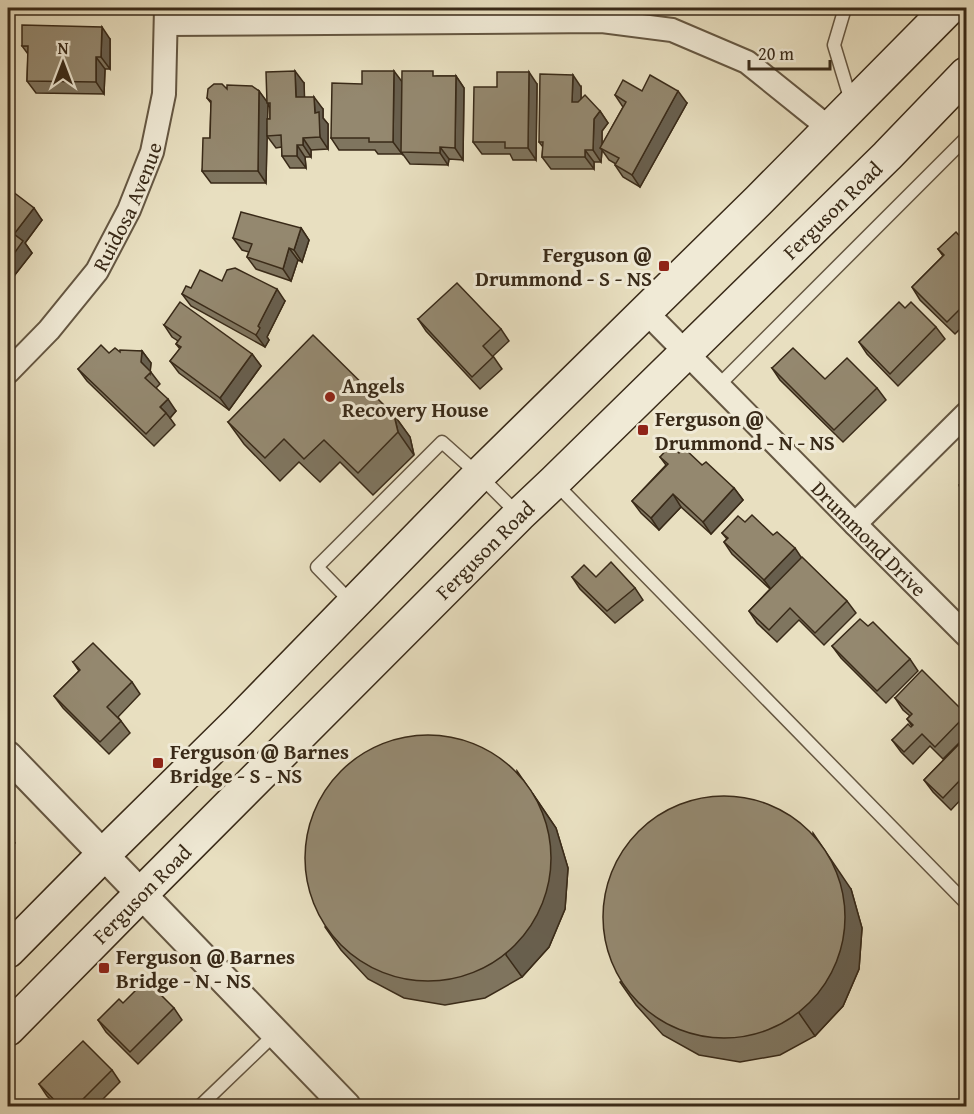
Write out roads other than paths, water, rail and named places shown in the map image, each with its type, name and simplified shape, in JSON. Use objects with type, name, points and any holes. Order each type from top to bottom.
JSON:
[{"type":"main road","points":[[8,951],[238,722],[479,475],[759,200],[949,8]]},
{"type":"main road","name":"Ferguson Road","points":[[8,1029],[519,515],[887,156],[966,74]]},
{"type":"street","points":[[166,16],[602,21],[672,30],[747,62],[829,128]]},
{"type":"street","name":"Ruidosa Avenue","points":[[8,372],[49,330],[97,271],[129,210],[152,152],[164,94],[166,16]]},
{"type":"street","name":"Drummond Drive","points":[[646,312],[966,635]]},
{"type":"street","points":[[855,524],[966,414]]},
{"type":"street","points":[[8,756],[346,1107]]},
{"type":"lane","points":[[845,8],[834,45],[852,105]]},
{"type":"lane","points":[[718,386],[966,138]]},
{"type":"lane","points":[[353,604],[317,567],[442,442],[519,515]]},
{"type":"lane","points":[[554,482],[966,903]]},
{"type":"lane","points":[[200,1107],[276,1033]]},
{"type":"place","name":"Ferguson @ Drummond - S - NS","points":[[664,266]]},
{"type":"place","name":"Angels Recovery House","points":[[330,397]]},
{"type":"place","name":"Ferguson @ Drummond - N - NS","points":[[643,430]]},
{"type":"place","name":"Ferguson @ Barnes Bridge - S - NS","points":[[158,763]]},
{"type":"place","name":"Ferguson @ Barnes Bridge - N - NS","points":[[104,968]]}]
